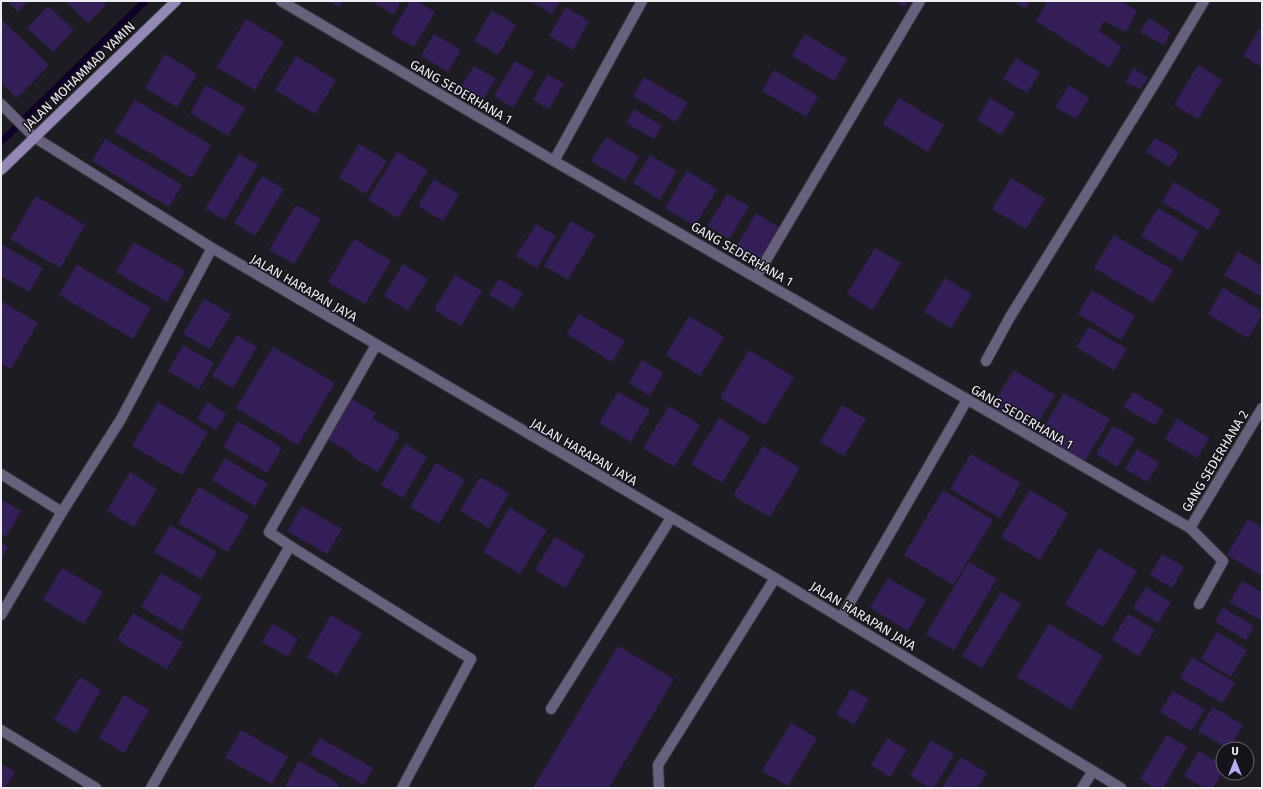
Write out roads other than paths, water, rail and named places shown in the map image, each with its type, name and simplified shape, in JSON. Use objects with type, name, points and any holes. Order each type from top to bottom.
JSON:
[{"type":"street","name":"JALAN MOHAMMAD YAMIN","points":[[1,170],[176,1]]},
{"type":"street","name":"GANG SEDERHANA 1","points":[[281,1],[554,161],[1190,528],[1223,561],[1199,604]]},
{"type":"street","points":[[554,161],[642,1]]},
{"type":"street","points":[[756,277],[920,1]]},
{"type":"street","points":[[986,361],[1010,317],[1204,1]]},
{"type":"street","name":"JALAN HARAPAN JAYA","points":[[1,104],[34,137],[212,248],[775,578],[1121,788]]},
{"type":"street","points":[[1,615],[62,512],[121,419],[212,248]]},
{"type":"street","points":[[376,344],[269,532],[471,659],[402,788]]},
{"type":"street","points":[[841,618],[967,400]]},
{"type":"street","name":"GANG SEDERHANA 2","points":[[1190,528],[1262,408]]},
{"type":"street","points":[[1,474],[62,512]]},
{"type":"street","points":[[551,710],[671,518]]},
{"type":"street","points":[[151,788],[290,546]]},
{"type":"street","points":[[658,788],[658,765],[775,578]]},
{"type":"street","points":[[1,730],[96,788]]},
{"type":"street","points":[[1082,788],[1093,771]]},
{"type":"waterway","points":[[1,142],[145,1]]}]
